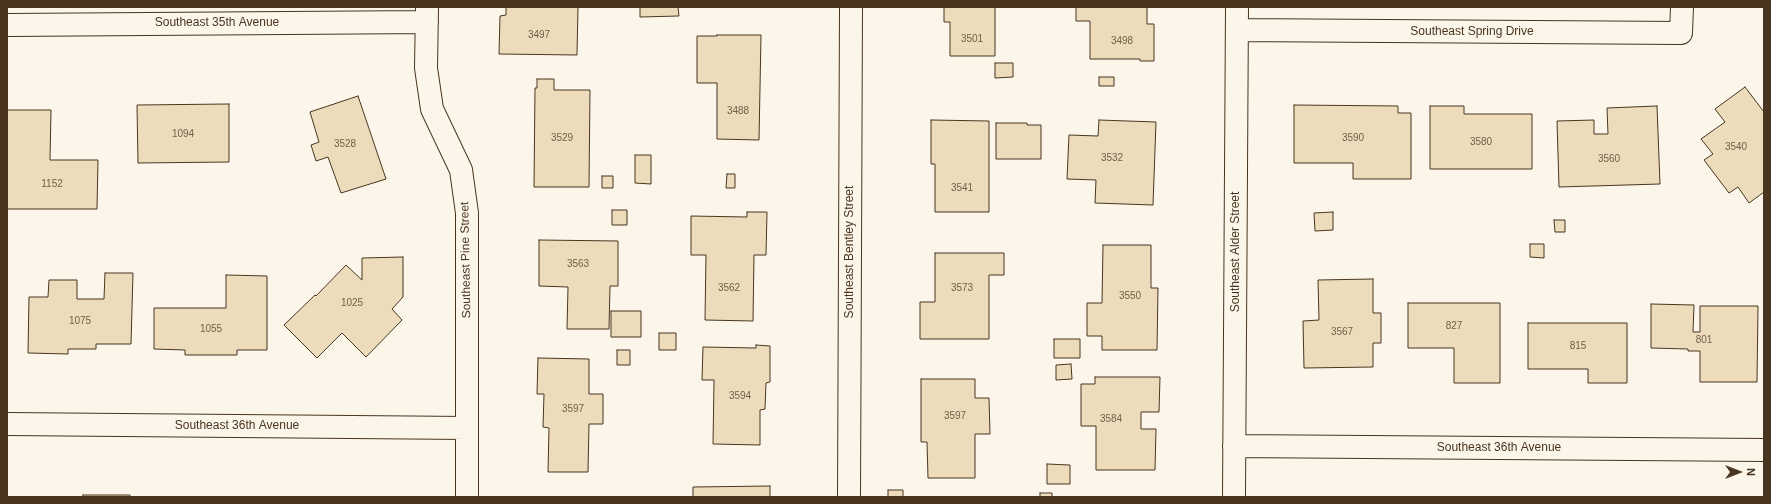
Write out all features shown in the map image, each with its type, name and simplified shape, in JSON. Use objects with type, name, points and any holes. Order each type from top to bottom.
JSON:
[{"type":"street","name":"Southeast Bentley Street","points":[[849,497],[851,7]]},
{"type":"street","name":"Southeast Alder Street","points":[[1234,497],[1237,7]]},
{"type":"street","name":"Southeast Spring Drive","points":[[1237,30],[1682,33],[1682,7]]},
{"type":"street","name":"Southeast 35th Avenue","points":[[7,25],[427,15]]},
{"type":"street","name":"Southeast Pine Street","points":[[427,15],[426,68],[432,109],[461,170],[467,213],[466,497]]},
{"type":"street","name":"Southeast 36th Avenue","points":[[7,424],[467,428]]},
{"type":"street","name":"Southeast 36th Avenue","points":[[1234,446],[1764,450]]},
{"type":"building","points":[[506,7],[578,7],[577,55],[499,54],[500,16],[506,15]]},
{"type":"building","points":[[640,7],[678,7],[679,16],[640,17]]},
{"type":"building","points":[[944,7],[995,7],[995,56],[950,56],[950,22],[944,22]]},
{"type":"building","points":[[1076,7],[1147,7],[1147,24],[1154,24],[1154,61],[1140,61],[1140,59],[1090,59],[1090,21],[1076,21]]},
{"type":"building","points":[[761,35],[759,140],[717,139],[717,83],[697,83],[697,36]]},
{"type":"building","points":[[995,63],[1013,63],[1013,77],[995,78]]},
{"type":"building","points":[[1099,77],[1114,77],[1114,86],[1099,86]]},
{"type":"building","points":[[537,79],[554,79],[554,90],[590,90],[589,187],[534,187],[535,88],[537,88]]},
{"type":"building","points":[[1745,87],[1764,112],[1764,192],[1749,203],[1738,187],[1729,193],[1704,160],[1713,154],[1701,139],[1725,122],[1715,109]]},
{"type":"building","points":[[358,96],[386,179],[341,193],[328,157],[316,161],[311,145],[319,142],[310,112]]},
{"type":"building","points":[[229,104],[229,162],[138,163],[137,105]]},
{"type":"building","points":[[1294,105],[1398,106],[1398,113],[1411,113],[1411,179],[1353,179],[1353,163],[1294,163]]},
{"type":"building","points":[[1430,106],[1464,106],[1464,114],[1532,114],[1532,169],[1430,169]]},
{"type":"building","points":[[1657,106],[1660,184],[1559,187],[1557,121],[1594,120],[1594,134],[1608,134],[1607,108]]},
{"type":"building","points":[[7,110],[51,110],[50,160],[98,160],[97,209],[7,209]]},
{"type":"building","points":[[931,120],[989,121],[989,212],[935,212],[935,164],[931,164]]},
{"type":"building","points":[[1099,120],[1156,122],[1153,205],[1095,203],[1096,180],[1067,179],[1069,135],[1098,136]]},
{"type":"building","points":[[996,123],[1027,123],[1027,125],[1041,125],[1041,159],[996,159]]},
{"type":"building","points":[[635,155],[651,155],[651,184],[635,183]]},
{"type":"building","points":[[727,174],[735,174],[735,188],[726,188]]},
{"type":"building","points":[[602,176],[613,176],[613,188],[602,188]]},
{"type":"building","points":[[612,210],[627,210],[627,225],[612,225]]},
{"type":"building","points":[[747,212],[767,212],[766,255],[754,255],[753,321],[705,320],[706,255],[691,255],[691,216],[747,217]]},
{"type":"building","points":[[1333,212],[1333,230],[1315,231],[1314,213]]},
{"type":"building","points":[[1554,220],[1565,220],[1565,232],[1555,232]]},
{"type":"building","points":[[539,240],[618,241],[618,286],[610,286],[609,329],[567,329],[568,287],[539,286]]},
{"type":"building","points":[[1530,244],[1544,244],[1544,258],[1530,257]]},
{"type":"building","points":[[1103,245],[1151,245],[1151,288],[1158,288],[1157,350],[1102,350],[1102,336],[1087,336],[1087,303],[1102,303]]},
{"type":"building","points":[[935,253],[1004,253],[1004,275],[989,275],[989,339],[920,339],[920,302],[935,302]]},
{"type":"building","points":[[403,257],[403,297],[392,309],[402,320],[366,357],[342,333],[317,358],[284,325],[315,295],[316,296],[346,265],[362,280],[362,258]]},
{"type":"building","points":[[105,273],[133,273],[131,344],[96,344],[96,349],[68,349],[68,354],[28,353],[29,297],[48,297],[49,280],[77,280],[77,299],[104,299]]},
{"type":"building","points":[[226,275],[267,276],[267,350],[237,350],[237,355],[185,355],[185,350],[154,349],[154,308],[226,308]]},
{"type":"building","points":[[1373,279],[1373,313],[1381,313],[1381,343],[1373,343],[1373,367],[1304,368],[1303,321],[1319,320],[1318,280]]},
{"type":"building","points":[[1408,303],[1500,303],[1500,383],[1454,383],[1454,348],[1408,348]]},
{"type":"building","points":[[1651,304],[1694,305],[1693,332],[1700,332],[1700,306],[1758,306],[1757,382],[1700,382],[1700,351],[1688,351],[1688,349],[1651,348]]},
{"type":"building","points":[[611,311],[641,311],[641,337],[611,337]]},
{"type":"building","points":[[1528,323],[1627,323],[1627,383],[1588,383],[1588,369],[1528,369]]},
{"type":"building","points":[[659,333],[676,333],[676,350],[659,350]]},
{"type":"building","points":[[1054,339],[1080,339],[1080,358],[1054,358]]},
{"type":"building","points":[[756,345],[770,346],[770,382],[766,383],[765,409],[760,410],[760,445],[713,444],[714,380],[702,380],[703,347],[756,348]]},
{"type":"building","points":[[617,350],[630,350],[630,365],[617,365]]},
{"type":"building","points":[[538,358],[589,359],[589,394],[603,394],[603,424],[589,424],[588,472],[548,472],[549,428],[543,427],[544,394],[537,394]]},
{"type":"building","points":[[1071,364],[1072,379],[1056,380],[1056,365]]},
{"type":"building","points":[[1095,377],[1160,377],[1159,412],[1141,412],[1141,429],[1156,429],[1155,470],[1096,470],[1096,426],[1081,426],[1081,384],[1095,384]]},
{"type":"building","points":[[921,379],[975,379],[975,398],[989,398],[990,434],[975,434],[975,478],[928,478],[927,442],[921,442]]},
{"type":"building","points":[[1047,464],[1070,465],[1070,484],[1047,484]]},
{"type":"building","points":[[770,486],[770,497],[693,497],[693,487]]},
{"type":"building","points":[[888,490],[903,490],[903,497],[888,497]]},
{"type":"building","points":[[1040,493],[1052,493],[1052,497],[1040,497]]},
{"type":"building","points":[[83,495],[130,495],[130,497],[83,497]]}]
